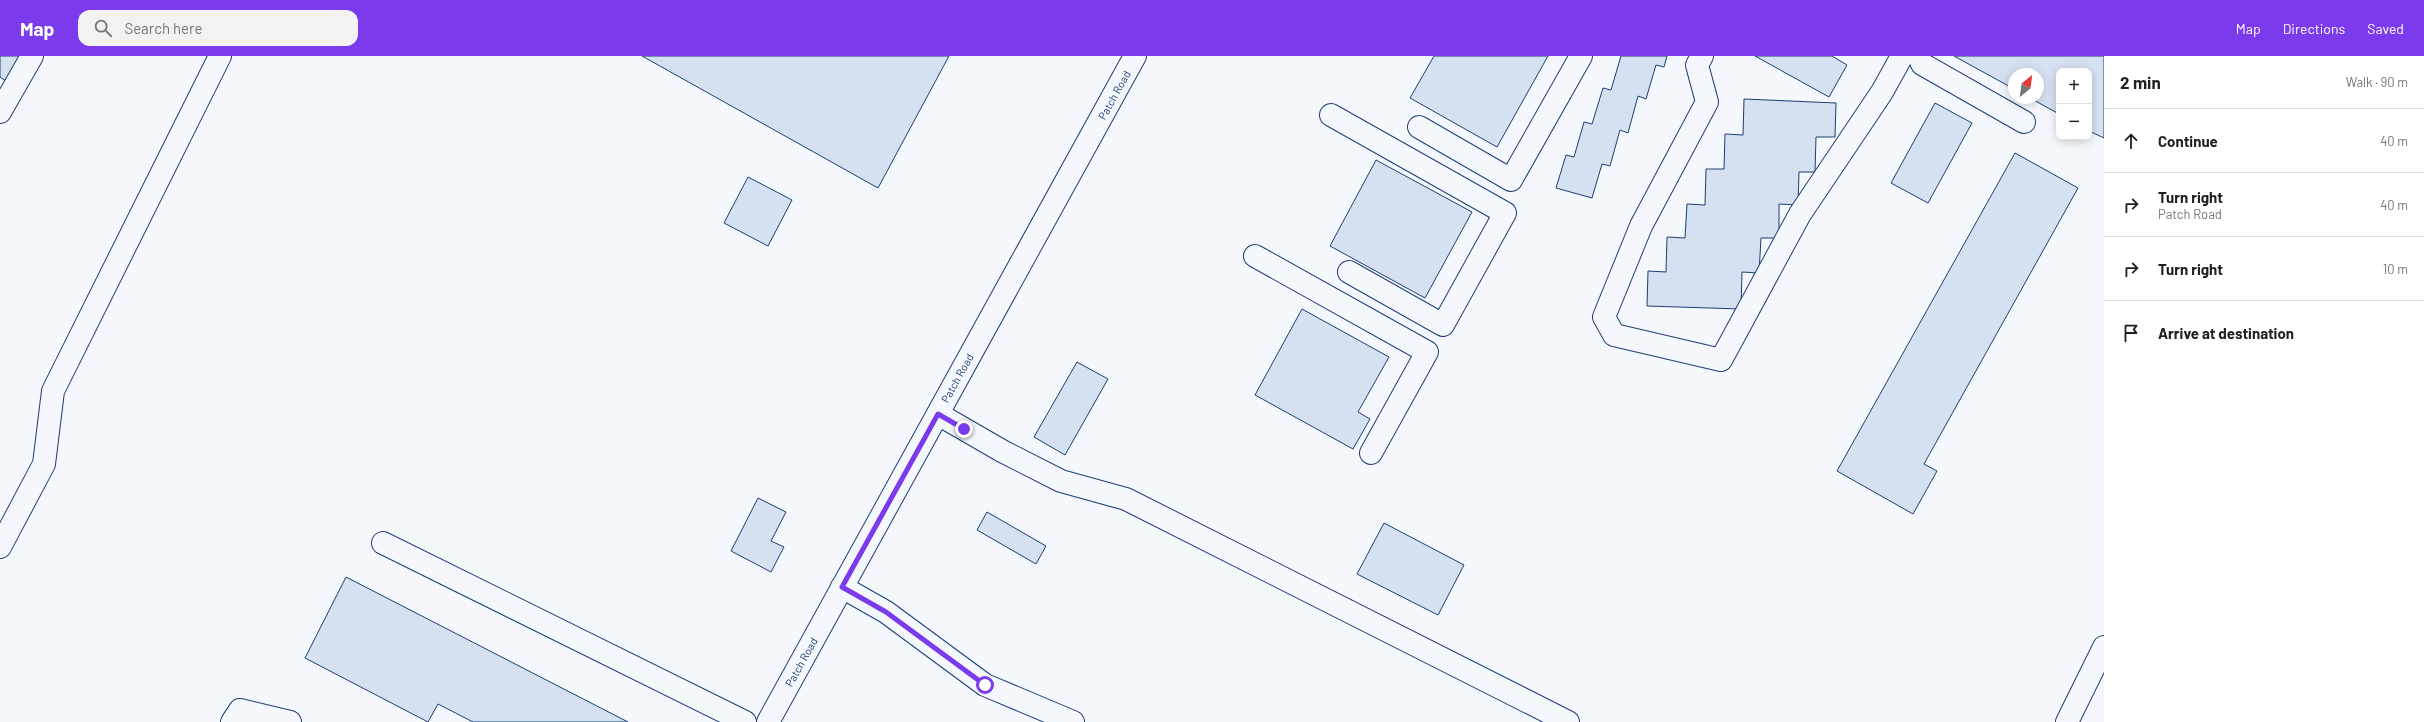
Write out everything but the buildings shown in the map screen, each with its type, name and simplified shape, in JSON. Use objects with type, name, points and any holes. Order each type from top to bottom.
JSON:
[{"type":"street","points":[[0,112],[32,56]]},
{"type":"street","points":[[0,547],[44,464],[53,392],[220,56]]},
{"type":"street","name":"Patch Road","points":[[768,722],[1135,56]]},
{"type":"street","points":[[1419,127],[1511,180],[1581,56]]},
{"type":"street","points":[[1702,56],[1697,65],[1707,102],[1641,226],[1604,317],[1614,335],[1721,360],[1800,214],[1882,92],[1902,56]]},
{"type":"street","points":[[1919,56],[1922,64],[2024,122]]},
{"type":"street","points":[[1332,115],[1505,213],[1443,325],[1349,272]]},
{"type":"street","points":[[1255,256],[1427,352],[1371,453]]},
{"type":"street","points":[[938,414],[1002,451],[1061,480],[1126,499],[1568,722]]},
{"type":"street","points":[[382,543],[745,722]]},
{"type":"street","points":[[842,587],[886,612],[985,685],[1073,722]]},
{"type":"street","points":[[2067,722],[2104,648]]},
{"type":"street","points":[[232,722],[240,710],[290,722]]},
{"type":"route","points":[[964,429],[938,414],[842,587],[886,612],[985,685]]}]
